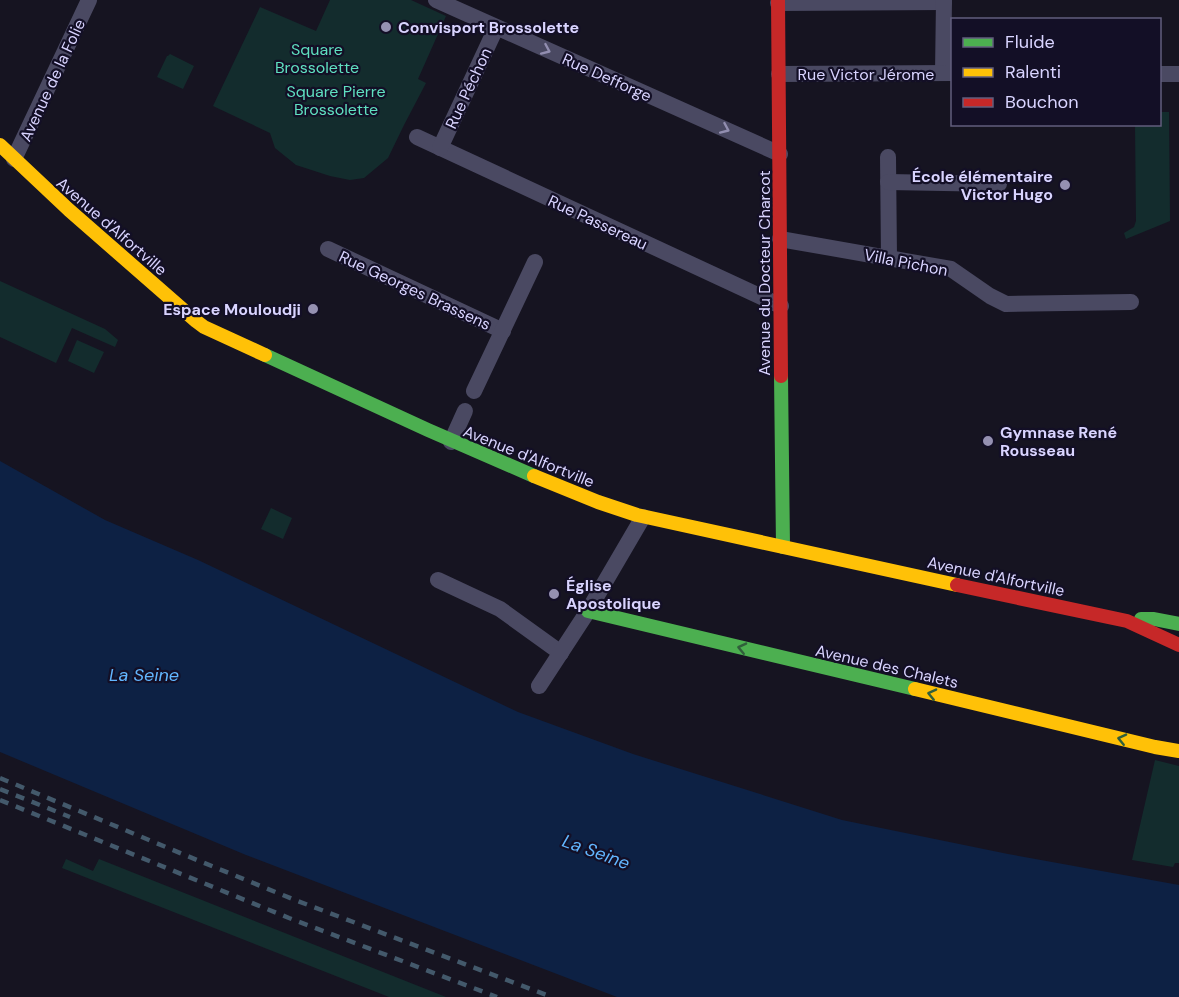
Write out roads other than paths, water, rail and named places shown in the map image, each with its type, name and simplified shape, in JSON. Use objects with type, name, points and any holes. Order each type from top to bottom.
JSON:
[{"type":"main road","name":"Avenue du Docteur Charcot","points":[[778,2],[783,547]]},
{"type":"main road","name":"Avenue d'Alfortville","points":[[0,145],[98,237],[204,327],[451,441],[566,490],[643,517],[1127,621],[1179,645]]},
{"type":"main road","name":"Avenue des Chalets","points":[[588,611],[1179,751]]},
{"type":"main road","name":"Avenue d'Alfortville","points":[[1127,621],[1154,619],[1179,624]]},
{"type":"street","name":"Avenue de la Folie","points":[[14,159],[89,0]]},
{"type":"street","name":"Rue Defforge","points":[[436,0],[780,154]]},
{"type":"street","points":[[778,2],[944,1],[948,73]]},
{"type":"street","name":"Rue Péchon","points":[[440,148],[496,28]]},
{"type":"street","name":"Rue Victor Jérome","points":[[779,74],[948,73]]},
{"type":"street","points":[[1161,74],[1179,74]]},
{"type":"street","name":"Rue Passereau","points":[[417,137],[781,306]]},
{"type":"street","points":[[888,157],[889,258]]},
{"type":"street","points":[[888,182],[999,184]]},
{"type":"street","name":"Villa Pichon","points":[[780,239],[951,268],[990,296],[1006,304],[1131,302]]},
{"type":"street","name":"Rue Georges Brassens","points":[[328,249],[503,332]]},
{"type":"street","points":[[474,391],[535,262]]},
{"type":"street","points":[[451,441],[465,411]]},
{"type":"street","points":[[538,686],[588,611],[643,517]]},
{"type":"street","points":[[438,580],[500,609],[561,653]]},
{"type":"water","name":"La Seine","points":[[0,461],[105,520],[198,560],[518,712],[633,754],[842,820],[1008,854],[1179,885],[1179,997],[617,997],[246,855],[0,752]]},
{"type":"railway","points":[[0,778],[295,900],[552,997]]},
{"type":"railway","points":[[0,789],[70,817]]},
{"type":"railway","points":[[0,800],[289,918],[497,997]]},
{"type":"place","name":"Convisport Brossolette","points":[[386,27]]},
{"type":"place","name":"École élémentaire Victor Hugo","points":[[1065,185]]},
{"type":"place","name":"Espace Mouloudji","points":[[313,309]]},
{"type":"place","name":"Gymnase René Rousseau","points":[[988,441]]},
{"type":"place","name":"Église Apostolique","points":[[554,594]]},
{"type":"park label","name":"Square Brossolette","points":[[317,58]]},
{"type":"park label","name":"Square Pierre Brossolette","points":[[336,100]]}]
